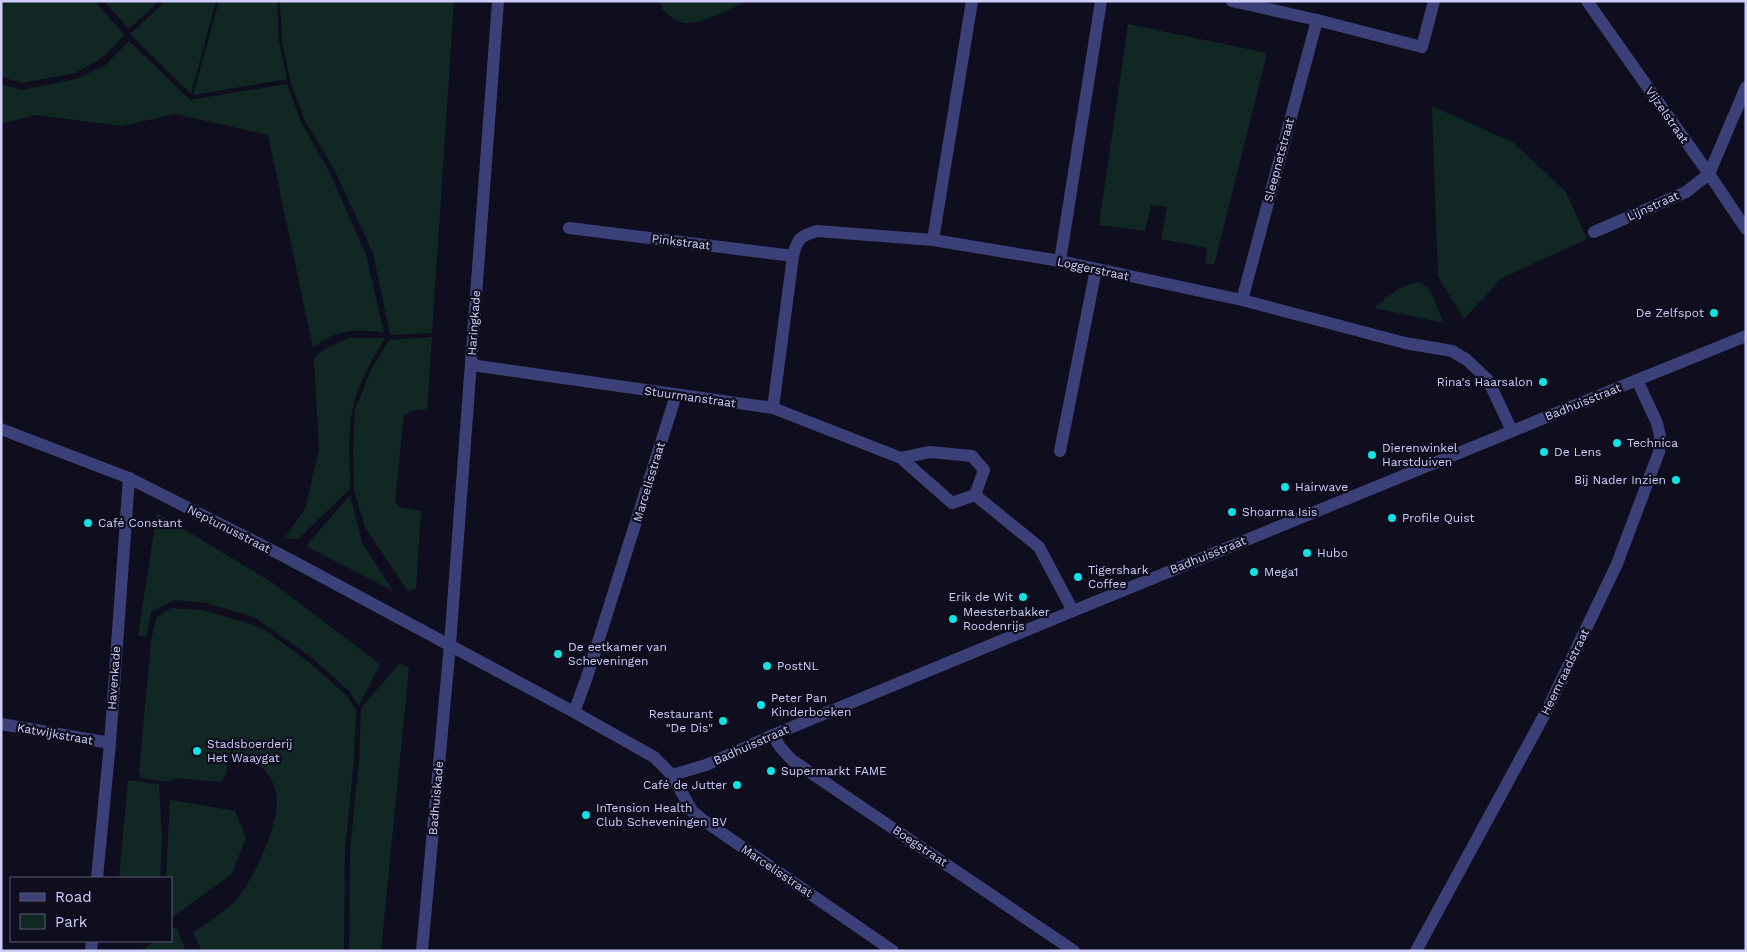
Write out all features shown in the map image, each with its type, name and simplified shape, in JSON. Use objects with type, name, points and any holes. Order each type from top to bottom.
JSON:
[{"type":"street","name":"Haringkade","points":[[450,644],[498,1]]},
{"type":"street","points":[[933,240],[972,1]]},
{"type":"street","points":[[1060,261],[1101,1]]},
{"type":"street","points":[[1232,1],[1317,20],[1422,47],[1434,1]]},
{"type":"street","name":"Vijzelstraat","points":[[1587,1],[1709,174],[1746,230]]},
{"type":"street","name":"Sleepnetstraat","points":[[1242,300],[1317,20]]},
{"type":"street","points":[[1709,174],[1746,87]]},
{"type":"street","name":"Lijnstraat","points":[[1594,232],[1686,192],[1709,174]]},
{"type":"street","name":"Pinkstraat","points":[[569,228],[793,256]]},
{"type":"street","name":"Loggerstraat","points":[[773,408],[796,243],[805,234],[817,231],[933,240],[1060,261],[1242,300],[1405,344],[1452,351],[1467,360],[1488,380],[1512,431]]},
{"type":"street","points":[[1060,451],[1096,269]]},
{"type":"street","name":"Badhuisstraat","points":[[672,775],[706,765],[773,735],[1073,611],[1746,336]]},
{"type":"street","name":"Stuurmanstraat","points":[[471,365],[773,408],[901,458],[952,502],[974,495]]},
{"type":"street","name":"Heemraadstraat","points":[[1416,951],[1547,710],[1617,564],[1658,452],[1660,436],[1657,423],[1637,380]]},
{"type":"street","name":"Marcelisstraat","points":[[574,712],[589,671],[676,395]]},
{"type":"street","name":"Neptunusstraat","points":[[1,429],[129,478],[289,559],[450,644]]},
{"type":"street","points":[[901,458],[930,452],[972,456],[984,470],[974,495],[1039,547],[1073,611]]},
{"type":"street","name":"Havenkade","points":[[97,877],[110,743],[129,478]]},
{"type":"street","name":"Marcelisstraat","points":[[450,644],[654,757],[672,775],[692,811],[703,820],[893,951]]},
{"type":"street","name":"Badhuiskade","points":[[422,951],[450,644]]},
{"type":"street","name":"Katwijkstraat","points":[[1,724],[110,743]]},
{"type":"street","name":"Boegstraat","points":[[773,735],[780,747],[792,760],[1074,951]]},
{"type":"green space","points":[[1,1],[94,1],[125,35],[102,58],[75,73],[22,83],[1,77]]},
{"type":"green space","points":[[104,1],[159,1],[129,29]]},
{"type":"green space","points":[[166,1],[216,1],[191,94],[130,34]]},
{"type":"green space","points":[[219,1],[277,1],[279,41],[287,79],[193,95]]},
{"type":"green space","points":[[280,1],[454,1],[432,333],[390,335],[373,253],[335,171],[304,119],[290,80],[282,40]]},
{"type":"green space","points":[[661,1],[748,1],[700,21],[685,23],[676,20],[664,11]]},
{"type":"green space","points":[[1128,24],[1267,53],[1214,265],[1205,263],[1207,248],[1161,239],[1167,207],[1151,205],[1145,231],[1099,225]]},
{"type":"green space","points":[[129,41],[190,100],[287,84],[302,124],[330,173],[366,255],[384,333],[347,332],[330,337],[313,348],[268,135],[175,114],[122,126],[35,115],[1,124],[1,84],[21,90],[76,79],[106,65]]},
{"type":"green space","points":[[1432,106],[1514,143],[1566,192],[1587,239],[1502,278],[1464,319],[1438,277]]},
{"type":"green space","points":[[1418,282],[1429,288],[1444,323],[1375,308],[1400,288]]},
{"type":"green space","points":[[432,337],[427,409],[411,411],[404,415],[395,501],[399,507],[421,511],[416,589],[408,591],[365,527],[354,490],[355,410],[372,368],[389,340]]},
{"type":"green space","points":[[350,338],[385,338],[370,363],[355,399],[349,438],[350,489],[298,539],[284,539],[305,509],[319,450],[314,359],[326,348]]},
{"type":"green space","points":[[350,495],[362,543],[393,591],[306,546]]},
{"type":"green space","points":[[157,513],[273,583],[380,664],[359,706],[349,691],[311,657],[254,617],[206,603],[174,600],[151,612],[146,637],[138,635]]},
{"type":"green space","points":[[171,608],[202,610],[263,629],[309,662],[347,696],[356,710],[354,761],[345,849],[344,951],[202,951],[193,933],[235,901],[242,892],[266,848],[276,815],[277,801],[273,784],[264,769],[252,761],[229,756],[226,775],[220,782],[175,778],[168,782],[142,778],[139,772],[151,641],[156,618]]},
{"type":"green space","points":[[400,663],[409,668],[381,951],[349,951],[350,850],[359,761],[361,708]]},
{"type":"green space","points":[[128,780],[159,784],[162,839],[160,877],[119,877]]},
{"type":"green space","points":[[170,800],[235,811],[246,838],[231,875],[172,917],[172,877],[166,877]]},
{"type":"green space","points":[[176,927],[186,951],[140,951],[154,942],[172,942],[172,929]]},
{"type":"place","name":"De Zelfspot","points":[[1714,313]]},
{"type":"place","name":"Rina's Haarsalon","points":[[1543,382]]},
{"type":"place","name":"Technica","points":[[1617,443]]},
{"type":"place","name":"De Lens","points":[[1544,452]]},
{"type":"place","name":"Dierenwinkel Harstduiven","points":[[1372,455]]},
{"type":"place","name":"Bij Nader Inzien","points":[[1676,480]]},
{"type":"place","name":"Hairwave","points":[[1285,487]]},
{"type":"place","name":"Shoarma Isis","points":[[1232,512]]},
{"type":"place","name":"Profile Quist","points":[[1392,518]]},
{"type":"place","name":"Café Constant","points":[[88,523]]},
{"type":"place","name":"Hubo","points":[[1307,553]]},
{"type":"place","name":"Mega1","points":[[1254,572]]},
{"type":"place","name":"Tigershark Coffee","points":[[1078,577]]},
{"type":"place","name":"Erik de Wit","points":[[1023,597]]},
{"type":"place","name":"Meesterbakker Roodenrijs","points":[[953,619]]},
{"type":"place","name":"De eetkamer van Scheveningen","points":[[558,654]]},
{"type":"place","name":"PostNL","points":[[767,666]]},
{"type":"place","name":"Peter Pan Kinderboeken","points":[[761,705]]},
{"type":"place","name":"Restaurant \"De Dis\"","points":[[723,721]]},
{"type":"place","name":"Stadsboerderij Het Waaygat","points":[[197,751]]},
{"type":"place","name":"Supermarkt FAME","points":[[771,771]]},
{"type":"place","name":"Café de Jutter","points":[[737,785]]},
{"type":"place","name":"InTension Health Club Scheveningen BV","points":[[586,815]]}]
